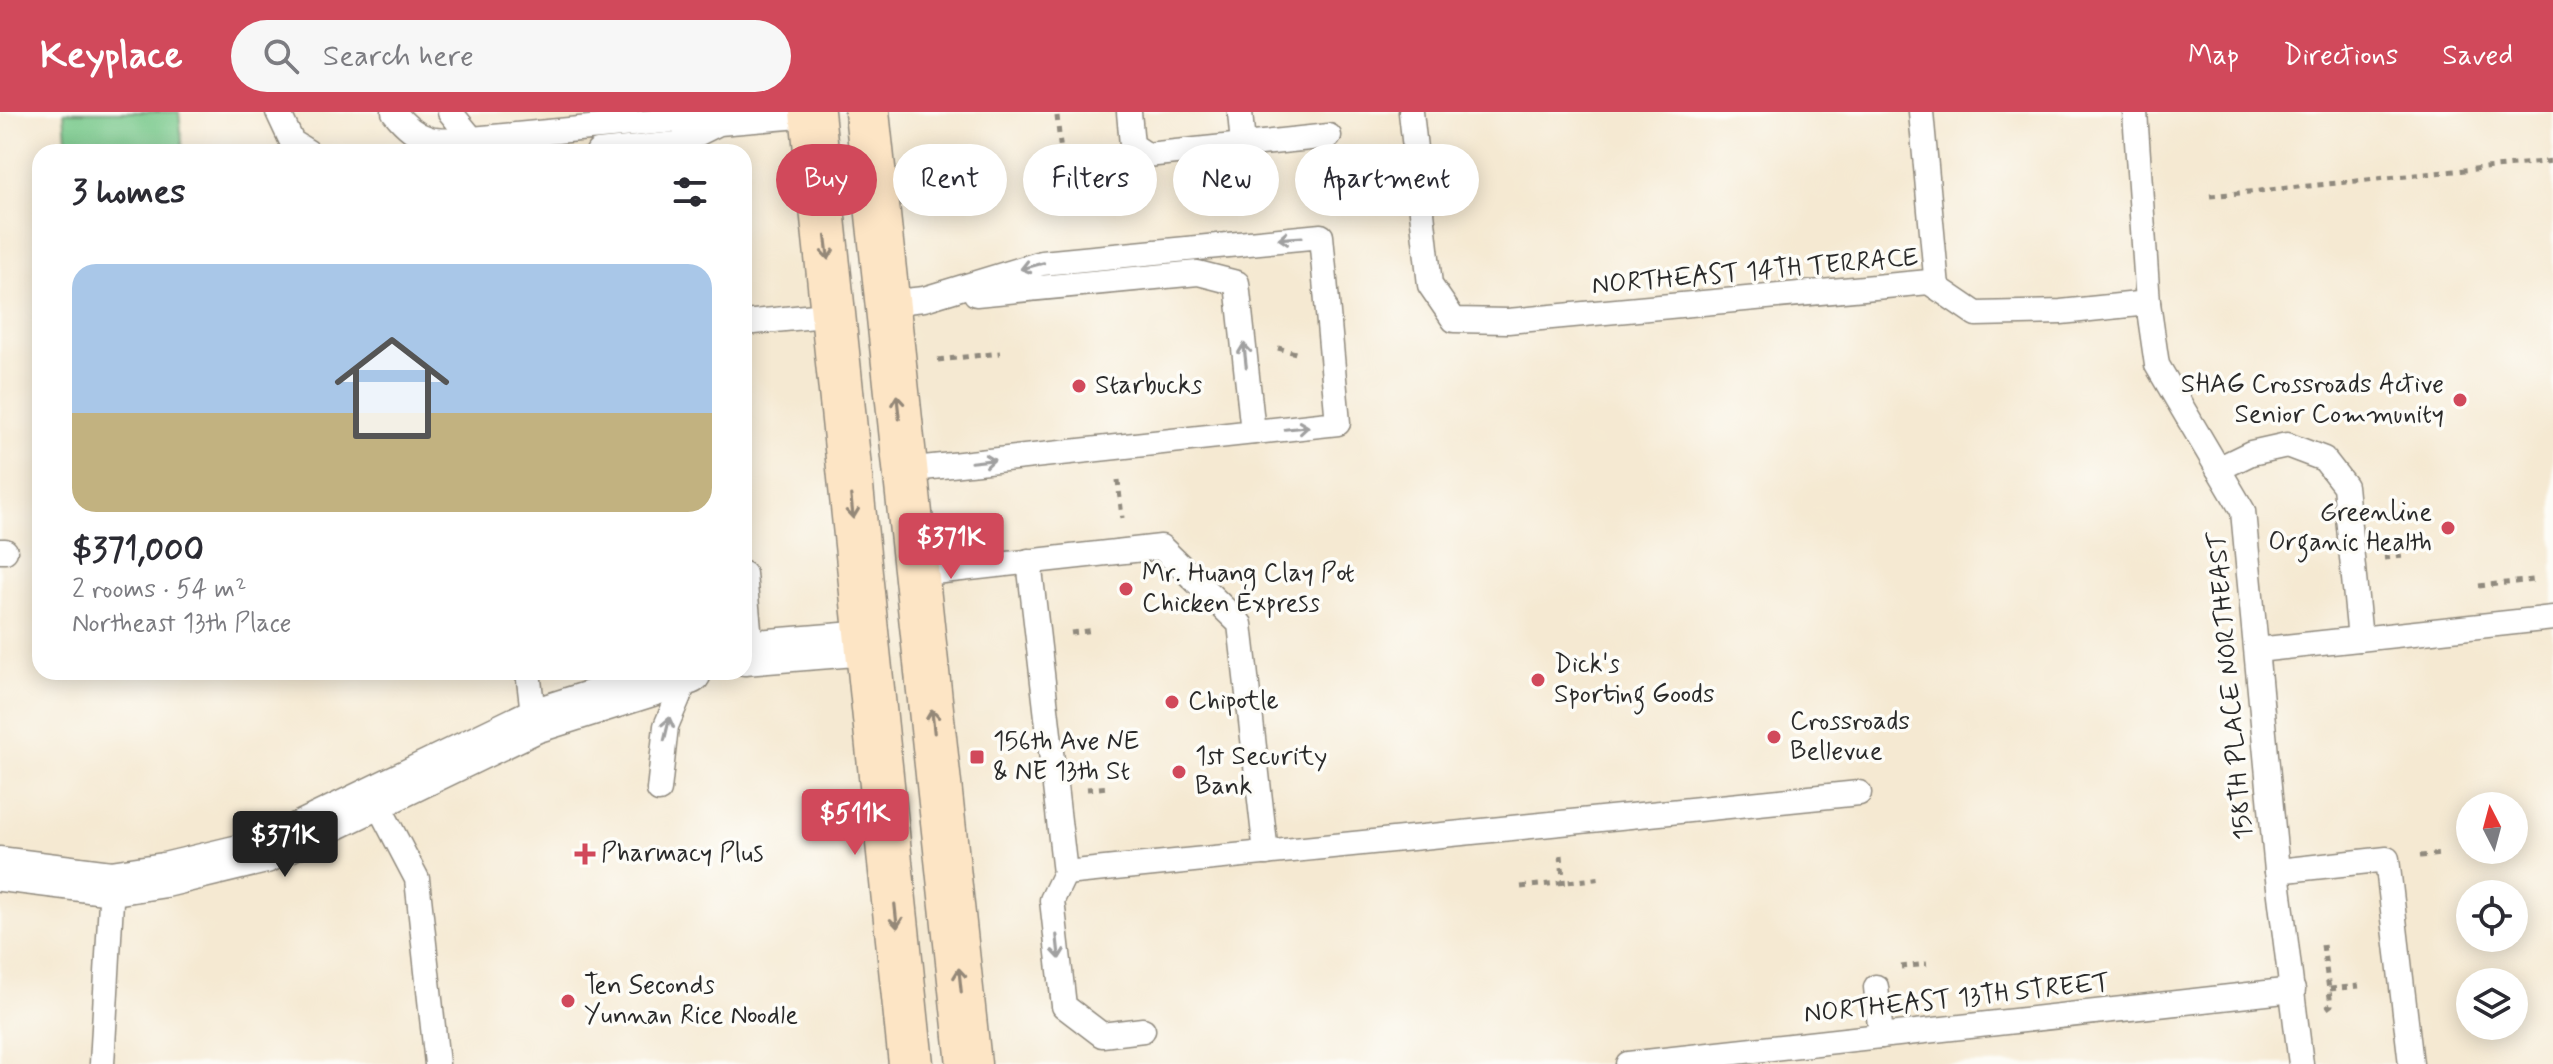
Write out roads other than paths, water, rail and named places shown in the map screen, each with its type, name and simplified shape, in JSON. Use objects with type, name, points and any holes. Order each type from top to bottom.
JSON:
[{"type":"main road","points":[[873,113],[905,301],[905,470],[969,1064]]},
{"type":"main road","points":[[812,114],[911,1064]]},
{"type":"street","points":[[752,652],[867,643]]},
{"type":"street","points":[[0,869],[112,883],[165,875],[265,851],[534,721],[664,680]]},
{"type":"lane","points":[[278,112],[295,144]]},
{"type":"lane","points":[[394,112],[406,128],[436,143],[675,120],[812,114]]},
{"type":"lane","points":[[450,112],[472,139]]},
{"type":"lane","points":[[1129,112],[1132,145],[1147,155],[1173,152]]},
{"type":"lane","points":[[1240,112],[1243,144]]},
{"type":"lane","name":"NORTHEAST 14TH TERRACE","points":[[1411,112],[1430,285],[1454,320],[1508,321],[1929,282],[1976,314],[2061,312],[2148,303]]},
{"type":"lane","points":[[1921,112],[1937,287]]},
{"type":"lane","name":"158TH PLACE NORTHEAST","points":[[2135,112],[2148,303],[2157,365],[2243,511],[2277,871],[2301,1064]]},
{"type":"lane","points":[[677,144],[721,118]]},
{"type":"lane","points":[[1253,144],[1329,136]]},
{"type":"lane","points":[[905,301],[1042,263],[1321,236],[1338,423],[905,470]]},
{"type":"lane","points":[[905,301],[1198,273],[1237,283],[1253,432]]},
{"type":"lane","points":[[752,322],[835,314]]},
{"type":"lane","points":[[2218,469],[2251,453],[2287,445],[2324,459],[2345,486],[2360,639]]},
{"type":"lane","points":[[916,574],[1161,547],[1240,624],[1266,853]]},
{"type":"lane","points":[[1029,561],[1065,873],[1052,900],[1064,1006],[1102,1035],[1143,1030]]},
{"type":"lane","points":[[2257,650],[2553,618]]},
{"type":"lane","points":[[529,680],[534,721]]},
{"type":"lane","points":[[659,790],[666,726],[686,680]]},
{"type":"lane","points":[[1065,873],[1859,793]]},
{"type":"lane","points":[[375,799],[417,879],[437,1064]]},
{"type":"lane","points":[[2277,871],[2387,859],[2411,1064]]},
{"type":"lane","points":[[102,1064],[112,883]]},
{"type":"lane","points":[[1876,987],[1881,1036]]},
{"type":"lane","name":"NORTHEAST 13TH STREET","points":[[1628,1064],[2293,990]]},
{"type":"place","name":"Starbucks","points":[[1079,386]]},
{"type":"place","name":"SHAG Crossroads Active Senior Community","points":[[2460,400]]},
{"type":"place","name":"Greenline Organic Health","points":[[2448,528]]},
{"type":"place","name":"Mr. Huang Clay Pot Chicken Express","points":[[1126,589]]},
{"type":"place","name":"Dick's Sporting Goods","points":[[1538,680]]},
{"type":"place","name":"Chipotle","points":[[1172,702]]},
{"type":"place","name":"Crossroads Bellevue","points":[[1774,737]]},
{"type":"place","name":"156th Ave NE & NE 13th St","points":[[977,757]]},
{"type":"place","name":"1st Security Bank","points":[[1179,772]]},
{"type":"place","name":"Pharmacy Plus","points":[[585,854]]},
{"type":"place","name":"Ten Seconds Yunnan Rice Noodle","points":[[568,1001]]}]
